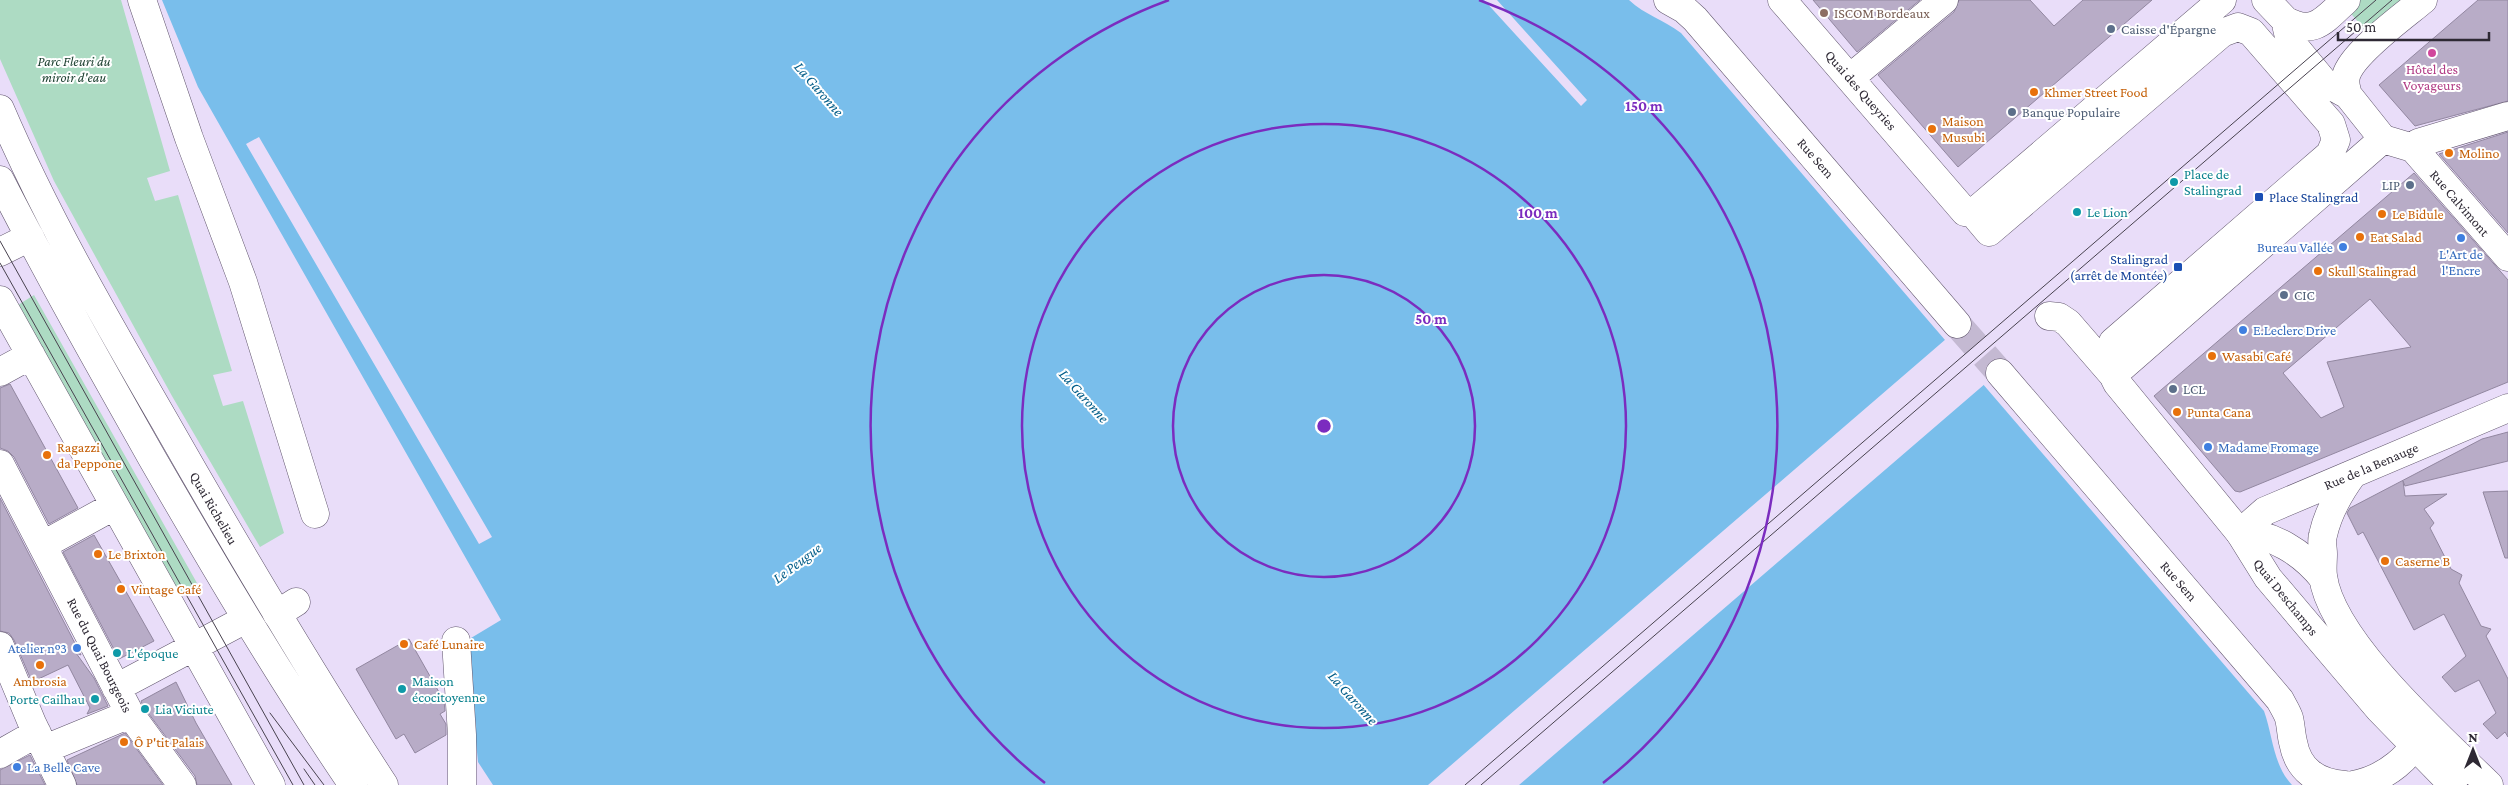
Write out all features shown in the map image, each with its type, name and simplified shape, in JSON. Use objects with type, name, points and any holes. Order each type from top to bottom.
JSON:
[{"type":"street","points":[[142,0],[189,138],[243,282],[315,514]]},
{"type":"street","name":"Rue Sem","points":[[1668,0],[1684,9],[1702,27],[1957,324]]},
{"type":"street","name":"Quai des Queyries","points":[[1782,0],[1965,212],[1974,213]]},
{"type":"street","points":[[1850,78],[1944,0]]},
{"type":"street","points":[[2113,375],[2112,342],[2330,154],[2336,140],[2331,124],[2324,115],[2251,32],[2238,27],[2230,29],[2211,42],[1989,232],[1974,213],[2222,0]]},
{"type":"street","points":[[2266,0],[2285,20],[2297,27],[2311,27],[2346,0]]},
{"type":"street","points":[[2423,0],[2354,60],[2346,77],[2345,85],[2348,95],[2382,139],[2413,148],[2418,143],[2508,116]]},
{"type":"street","points":[[2285,20],[2290,41],[2323,81],[2348,95]]},
{"type":"street","name":"Quai Richelieu","points":[[0,109],[56,224],[125,353],[286,608],[384,785]]},
{"type":"street","points":[[2113,375],[2382,139]]},
{"type":"street","name":"Rue Calvimont","points":[[2413,148],[2508,258]]},
{"type":"street","name":"Quai Richelieu","points":[[0,180],[97,363],[246,619],[271,661],[354,785]]},
{"type":"street","points":[[0,252],[56,224]]},
{"type":"street","points":[[0,300],[271,785]]},
{"type":"street","points":[[2049,316],[2059,317],[2068,323],[2113,375]]},
{"type":"street","points":[[0,372],[30,355]]},
{"type":"street","name":"Rue Sem","points":[[2000,373],[2280,700],[2289,719],[2296,756],[2304,769],[2315,778],[2329,784],[2345,785]]},
{"type":"street","name":"Quai Deschamps","points":[[2113,375],[2117,383],[2240,533],[2268,578],[2414,748],[2453,785]]},
{"type":"street","name":"Rue de la Benauge","points":[[2240,533],[2265,511],[2508,408]]},
{"type":"street","name":"Rue du Quai Bourgeois","points":[[0,464],[130,714],[182,785]]},
{"type":"street","name":"Quai Deschamps","points":[[2353,474],[2336,497],[2322,536],[2323,578],[2339,618],[2359,650],[2419,717],[2489,785]]},
{"type":"street","points":[[43,545],[114,506]]},
{"type":"street","points":[[2240,533],[2256,533],[2298,552],[2312,564],[2323,578]]},
{"type":"street","points":[[116,688],[246,619]]},
{"type":"street","points":[[456,641],[462,735],[462,785]]},
{"type":"street","points":[[0,646],[62,785]]},
{"type":"street","points":[[0,754],[130,714]]},
{"type":"street","points":[[2353,785],[2370,782],[2414,748],[2420,734],[2419,717]]},
{"type":"street","points":[[2414,748],[2430,748],[2464,761]]},
{"type":"green space","name":"Parc Fleuri du miroir d'eau","points":[[0,0],[121,0],[170,171],[147,178],[155,201],[178,195],[232,371],[213,375],[223,406],[243,401],[284,533],[260,547],[172,396],[54,181],[0,59]]},
{"type":"green space","points":[[2360,0],[2409,0],[2369,35],[2348,10]]},
{"type":"green space","points":[[34,295],[197,583],[180,593],[18,305]]},
{"type":"water","points":[[162,0],[1629,0],[1641,10],[1681,33],[2264,711],[2277,759],[2281,769],[2292,785],[493,785],[478,762],[466,641],[501,620],[198,87]]},
{"type":"pier","points":[[1484,0],[1497,0],[1587,100],[1581,106]]},
{"type":"pier","points":[[259,137],[492,537],[479,544],[246,144]]},
{"type":"pier","points":[[1946,339],[1986,383],[1519,785],[1428,785]]},
{"type":"building","points":[[1813,0],[1920,0],[1857,52]]},
{"type":"building","points":[[1959,0],[2030,0],[2054,26],[2083,0],[2152,0],[1958,167],[1878,75],[1954,12]]},
{"type":"building","points":[[2478,0],[2508,0],[2508,101],[2415,126],[2379,85]]},
{"type":"building","points":[[2508,132],[2508,233],[2439,154]]},
{"type":"building","points":[[2414,173],[2508,280],[2508,382],[2240,492],[2235,491],[2154,396]],"holes":[[[2370,299],[2411,347],[2327,362],[2344,407],[2321,418],[2283,373]]]},
{"type":"building","points":[[10,384],[78,508],[49,524],[14,457],[8,451],[0,448],[0,388]]},
{"type":"building","points":[[2508,432],[2508,461],[2405,486],[2403,481],[2405,496],[2447,494],[2424,509],[2434,523],[2430,528],[2451,569],[2462,575],[2459,583],[2481,626],[2491,629],[2486,636],[2508,679],[2508,737],[2505,732],[2497,739],[2483,724],[2496,713],[2479,680],[2455,692],[2442,677],[2466,656],[2444,614],[2414,630],[2363,532],[2358,535],[2347,513],[2350,508],[2482,439]]},
{"type":"building","points":[[2508,491],[2508,558],[2505,558],[2483,492]]},
{"type":"building","points":[[0,498],[81,655],[76,653],[94,678],[108,706],[87,714],[90,708],[68,665],[32,682],[14,640],[9,633],[0,631]]},
{"type":"building","points":[[94,535],[154,641],[119,659],[63,552]]},
{"type":"building","name":"Maison écocitoyenne","points":[[409,639],[444,701],[445,711],[440,714],[446,724],[446,735],[415,753],[404,734],[396,739],[356,669]]},
{"type":"building","points":[[176,682],[196,723],[232,785],[197,785],[195,776],[143,706],[141,701]]},
{"type":"building","points":[[125,733],[163,785],[77,785],[67,760]]},
{"type":"building","points":[[30,755],[45,785],[0,785],[0,770]]},
{"type":"tunnel","points":[[1957,324],[2000,373]]},
{"type":"tram line","points":[[1465,785],[2376,0]]},
{"type":"tram line","points":[[1481,785],[2392,0]]},
{"type":"tram line","points":[[0,241],[304,785]]},
{"type":"tram line","points":[[0,263],[293,785]]},
{"type":"tram line","points":[[270,713],[324,785]]},
{"type":"tram line","points":[[304,769],[315,785]]},
{"type":"place","name":"ISCOM Bordeaux","points":[[1824,13]]},
{"type":"place","name":"Caisse d'Épargne","points":[[2111,29]]},
{"type":"place","name":"Hôtel des Voyageurs","points":[[2432,53]]},
{"type":"place","name":"Khmer Street Food","points":[[2034,92]]},
{"type":"place","name":"Banque Populaire","points":[[2012,112]]},
{"type":"place","name":"Maison Musubi","points":[[1932,129]]},
{"type":"place","name":"Molino","points":[[2449,153]]},
{"type":"place","name":"Place de Stalingrad","points":[[2174,182]]},
{"type":"place","name":"LIP","points":[[2410,185]]},
{"type":"place","name":"Place Stalingrad","points":[[2259,197]]},
{"type":"place","name":"Le Lion","points":[[2077,212]]},
{"type":"place","name":"Le Bidule","points":[[2382,214]]},
{"type":"place","name":"Eat Salad","points":[[2360,237]]},
{"type":"place","name":"L'Art de l'Encre","points":[[2461,238]]},
{"type":"place","name":"Bureau Vallée","points":[[2343,247]]},
{"type":"place","name":"Stalingrad (arrêt de Montée)","points":[[2178,267]]},
{"type":"place","name":"Skull Stalingrad","points":[[2318,271]]},
{"type":"place","name":"CIC","points":[[2284,295]]},
{"type":"place","name":"E.Leclerc Drive","points":[[2243,330]]},
{"type":"place","name":"Wasabi Café","points":[[2212,356]]},
{"type":"place","name":"LCL","points":[[2173,389]]},
{"type":"place","name":"Punta Cana","points":[[2177,412]]},
{"type":"place","name":"Madame Fromage","points":[[2208,447]]},
{"type":"place","name":"Ragazzi da Peppone","points":[[47,455]]},
{"type":"place","name":"Le Brixton","points":[[98,554]]},
{"type":"place","name":"Caserne B","points":[[2385,561]]},
{"type":"place","name":"Vintage Café","points":[[121,589]]},
{"type":"place","name":"Café Lunaire","points":[[404,644]]},
{"type":"place","name":"Atelier nº3","points":[[77,648]]},
{"type":"place","name":"L'époque","points":[[117,653]]},
{"type":"place","name":"Ambrosia","points":[[40,665]]},
{"type":"place","name":"Maison écocitoyenne","points":[[402,689]]},
{"type":"place","name":"Porte Cailhau","points":[[95,699]]},
{"type":"place","name":"Lia Viciute","points":[[145,709]]},
{"type":"place","name":"Ô P'tit Palais","points":[[124,742]]},
{"type":"place","name":"La Belle Cave","points":[[17,767]]},
{"type":"water label","name":"La Garonne","points":[[819,89]]},
{"type":"water label","name":"La Garonne","points":[[1084,396]]},
{"type":"water label","name":"Le Peugue","points":[[797,563]]},
{"type":"water label","name":"La Garonne","points":[[1353,698]]}]
